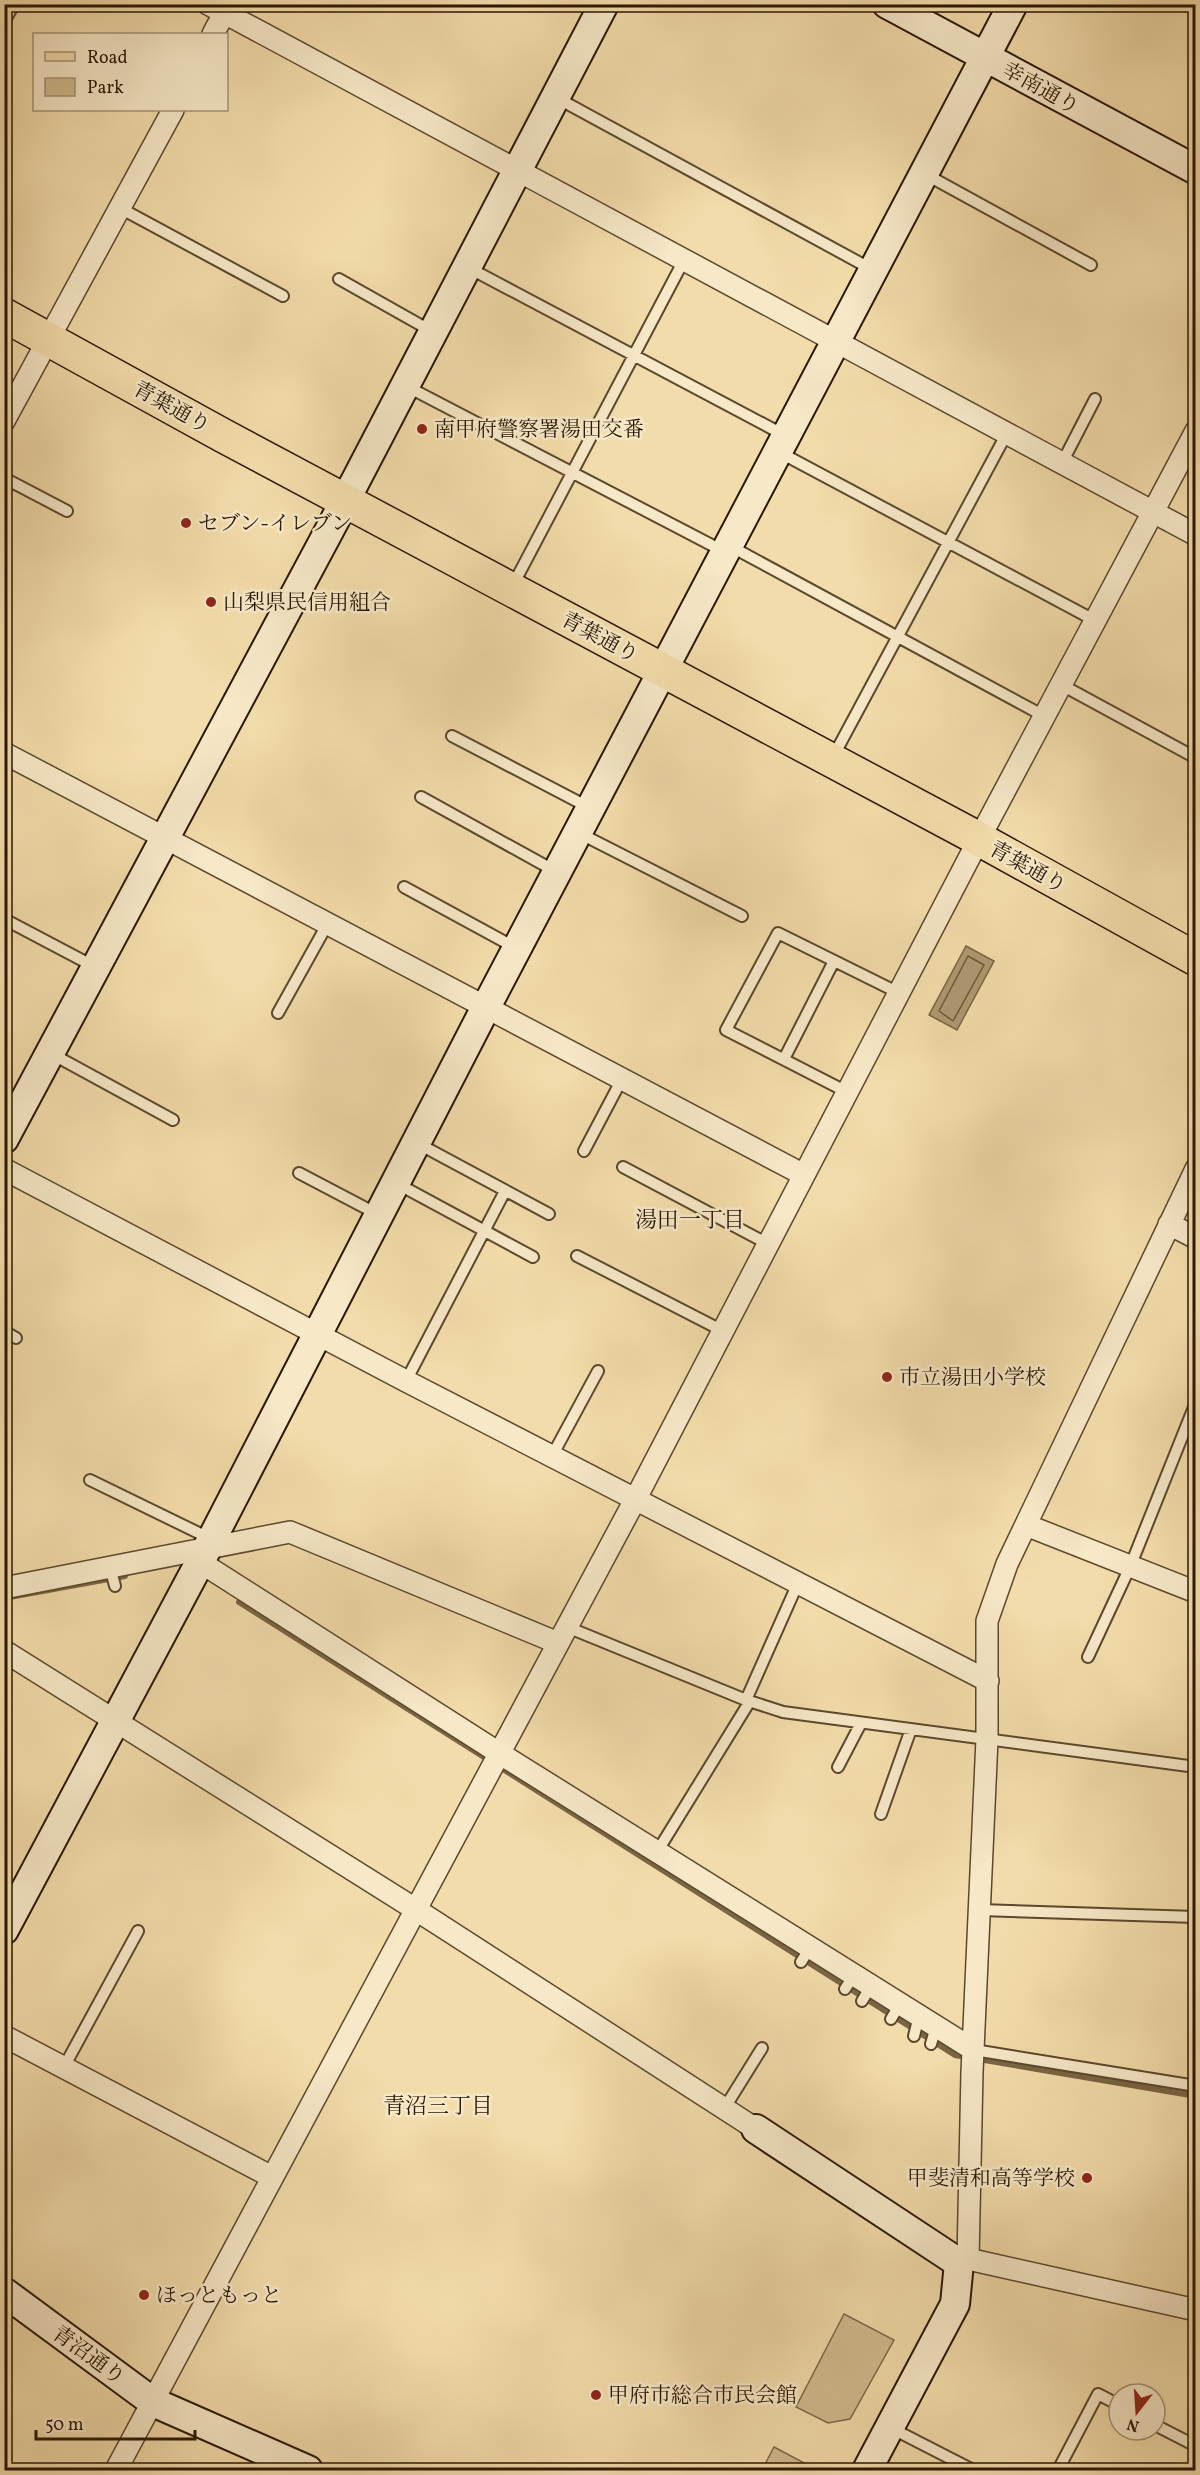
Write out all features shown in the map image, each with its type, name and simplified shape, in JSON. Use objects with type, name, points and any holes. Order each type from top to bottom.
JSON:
[{"type":"main road","name":"青葉通り","points":[[4,315],[345,501],[979,839],[1196,959]]},
{"type":"street","name":"幸南通り","points":[[887,4],[1196,170]]},
{"type":"street","points":[[4,1930],[206,1550],[516,948],[664,671],[1013,4]]},
{"type":"street","points":[[4,1139],[434,332],[556,97],[600,6]]},
{"type":"street","points":[[213,33],[221,7],[518,171],[1196,535]]},
{"type":"street","points":[[4,421],[172,111]]},
{"type":"street","points":[[116,2470],[636,1498],[1060,684],[1196,431]]},
{"type":"street","points":[[4,753],[804,1175]]},
{"type":"street","points":[[4,1169],[406,1381],[988,1682]]},
{"type":"street","points":[[867,2470],[955,2304],[964,2261],[987,1739],[987,1621],[1007,1564],[1196,1169]]},
{"type":"street","points":[[1169,1224],[1196,1238]]},
{"type":"street","points":[[1026,1525],[1196,1592]]},
{"type":"street","points":[[4,1588],[46,1587],[112,1575],[206,1550],[290,1532],[562,1635]]},
{"type":"street","points":[[206,1550],[496,1759],[588,1817],[657,1852],[738,1912],[925,2031],[973,2058]]},
{"type":"street","points":[[4,1651],[415,1909],[756,2130],[964,2261],[1196,2310]]},
{"type":"street","points":[[4,2036],[272,2177]]},
{"type":"street","name":"青沼通り","points":[[4,2292],[153,2402],[308,2470]]},
{"type":"lane","points":[[4,22],[14,4]]},
{"type":"lane","points":[[556,97],[873,270]]},
{"type":"lane","points":[[924,174],[1090,265]]},
{"type":"lane","points":[[120,208],[283,297]]},
{"type":"lane","points":[[511,589],[684,260]]},
{"type":"lane","points":[[468,267],[634,355],[948,542],[1094,620]]},
{"type":"lane","points":[[339,279],[434,332]]},
{"type":"lane","points":[[405,386],[898,637],[1044,716]]},
{"type":"lane","points":[[1062,463],[1095,399]]},
{"type":"lane","points":[[831,760],[1007,434]]},
{"type":"lane","points":[[4,478],[67,512]]},
{"type":"lane","points":[[1060,684],[1196,758]]},
{"type":"lane","points":[[452,736],[583,820],[742,916]]},
{"type":"lane","points":[[421,797],[556,872]]},
{"type":"lane","points":[[404,887],[516,948]]},
{"type":"lane","points":[[4,919],[95,967]]},
{"type":"lane","points":[[278,1013],[328,923]]},
{"type":"lane","points":[[847,1092],[726,1030],[778,933],[899,993]]},
{"type":"lane","points":[[784,1059],[834,961]]},
{"type":"lane","points":[[50,1053],[173,1120]]},
{"type":"lane","points":[[584,1151],[622,1079]]},
{"type":"lane","points":[[416,1143],[549,1214]]},
{"type":"lane","points":[[623,1167],[768,1244]]},
{"type":"lane","points":[[299,1173],[379,1215]]},
{"type":"lane","points":[[395,1183],[533,1257]]},
{"type":"lane","points":[[406,1381],[505,1191]]},
{"type":"lane","points":[[576,1256],[723,1331]]},
{"type":"lane","points":[[4,1331],[16,1338]]},
{"type":"lane","points":[[552,1456],[598,1371]]},
{"type":"lane","points":[[1088,1656],[1130,1567],[1196,1402]]},
{"type":"lane","points":[[90,1480],[206,1550]]},
{"type":"lane","points":[[657,1852],[748,1701],[798,1582]]},
{"type":"lane","points":[[562,1635],[783,1712],[1167,1765],[1196,1767]]},
{"type":"lane","points":[[838,1767],[861,1723]]},
{"type":"lane","points":[[881,1814],[911,1729]]},
{"type":"lane","points":[[980,1910],[1196,1917]]},
{"type":"lane","points":[[64,2067],[138,1931]]},
{"type":"lane","points":[[724,2109],[762,2048]]},
{"type":"lane","points":[[973,2058],[1196,2086]]},
{"type":"lane","points":[[1058,2470],[1098,2394],[1107,2399]]},
{"type":"lane","points":[[890,2428],[973,2470]]},
{"type":"lane","points":[[1167,2431],[1196,2446]]},
{"type":"green space","points":[[844,2314],[894,2340],[850,2419],[828,2423],[796,2407]]},
{"type":"green space","points":[[774,2447],[808,2465],[810,2470],[762,2470]]},
{"type":"water","points":[[966,946],[994,961],[957,1030],[929,1015]]},
{"type":"waterway","points":[[4,1598],[125,1576]]},
{"type":"waterway","points":[[239,1602],[955,2055],[1196,2096]]},
{"type":"place","name":"南甲府警察署湯田交番","points":[[422,429]]},
{"type":"place","name":"セブン-イレブン","points":[[186,523]]},
{"type":"place","name":"山梨県民信用組合","points":[[211,602]]},
{"type":"place","name":"市立湯田小学校","points":[[887,1377]]},
{"type":"place","name":"甲斐清和高等学校","points":[[1087,2178]]},
{"type":"place","name":"ほっともっと","points":[[144,2295]]},
{"type":"place","name":"甲府市総合市民会館","points":[[596,2395]]},
{"type":"district","name":"湯田一丁目","points":[[690,1219]]},
{"type":"district","name":"青沼三丁目","points":[[438,2105]]}]
